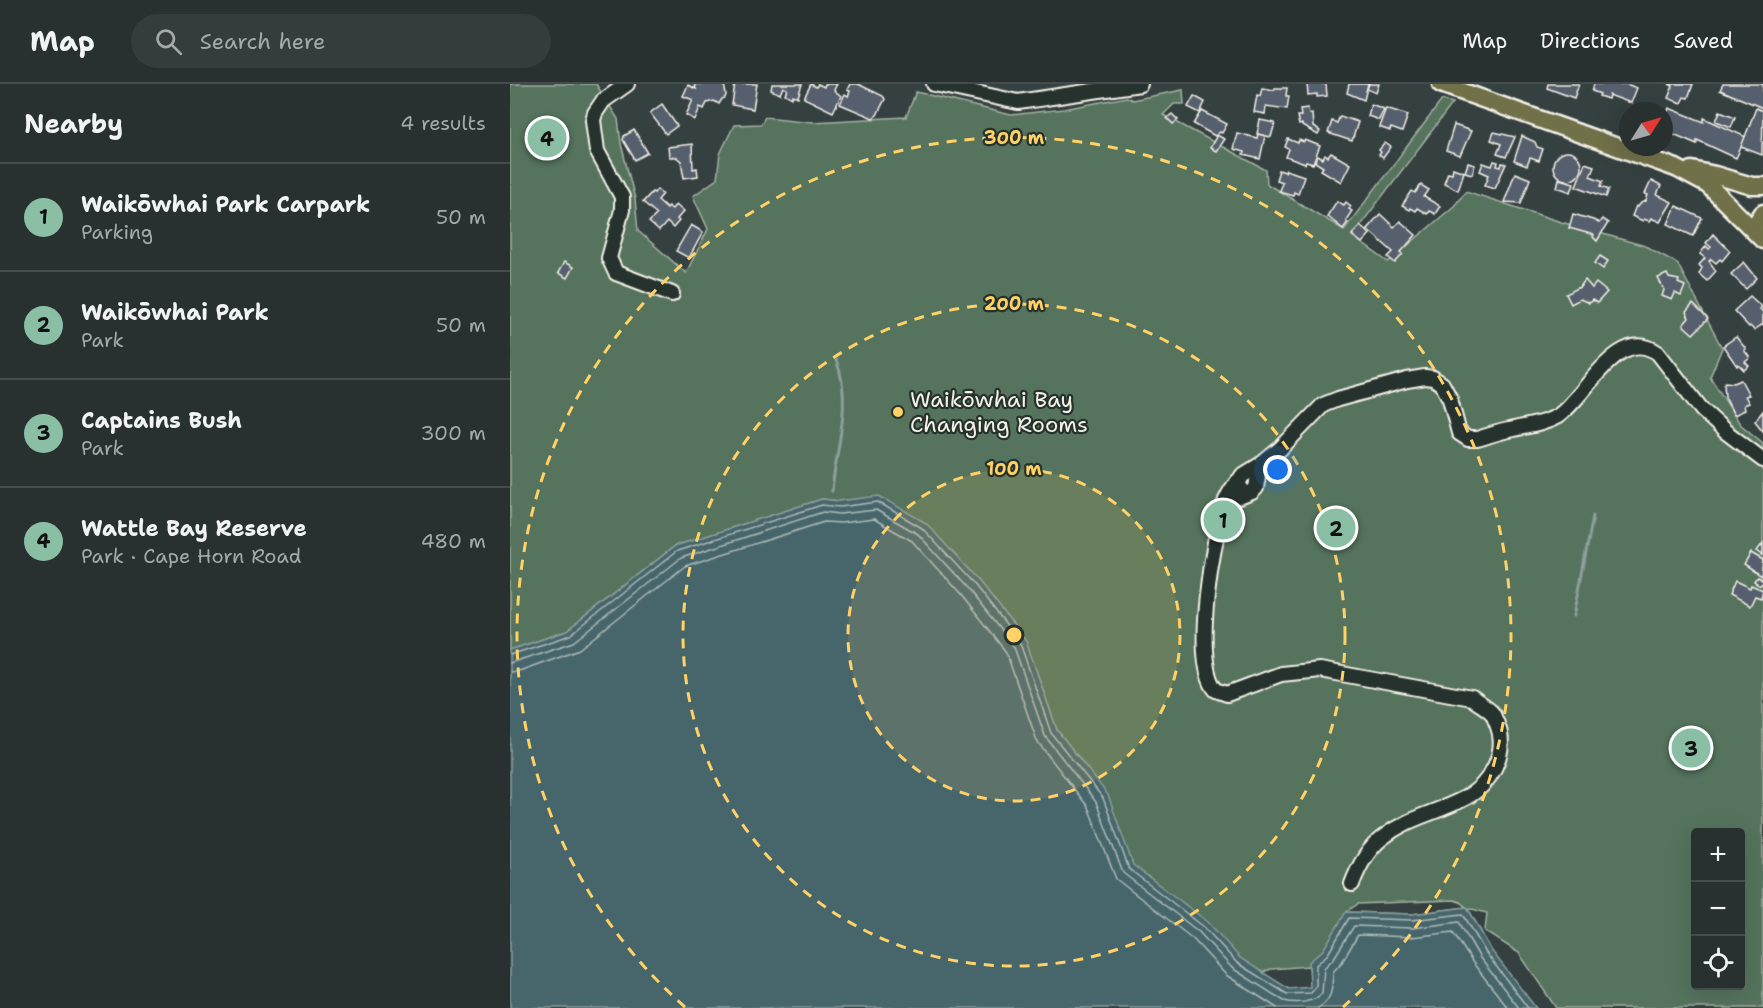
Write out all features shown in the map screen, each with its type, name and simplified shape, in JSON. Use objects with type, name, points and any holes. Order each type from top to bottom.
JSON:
[{"type":"main road","points":[[1441,84],[1677,168],[1708,185],[1758,234]]},
{"type":"main road","points":[[1677,168],[1716,175],[1752,186],[1763,186]]},
{"type":"main road","points":[[1758,234],[1763,213]]},
{"type":"street","points":[[627,84],[603,101],[593,120],[597,151],[621,197],[622,210],[609,258],[616,273],[672,294]]},
{"type":"street","points":[[934,84],[1018,102],[1140,84]]},
{"type":"street","points":[[1352,884],[1375,844],[1405,821],[1466,797],[1479,788],[1501,754],[1501,734],[1492,713],[1472,698],[1320,670],[1281,674],[1227,694],[1216,690],[1207,676],[1203,625],[1216,542],[1225,502],[1246,472],[1263,463],[1281,448],[1318,409],[1329,402],[1416,378],[1432,378],[1442,384],[1450,399],[1456,428],[1468,439],[1477,439],[1538,424],[1556,417],[1567,409],[1619,353],[1628,348],[1643,345],[1658,353],[1702,410],[1726,432],[1763,460]]},
{"type":"street","points":[[1225,502],[1252,492],[1256,488],[1257,475],[1263,463]]},
{"type":"street","points":[[1239,481],[1239,487],[1245,494]]},
{"type":"green space","points":[[510,84],[596,84],[618,119],[621,144],[635,199],[638,231],[686,273],[708,229],[693,196],[717,179],[720,154],[734,125],[761,124],[765,117],[812,122],[906,117],[916,92],[1011,115],[1064,109],[1127,97],[1132,100],[1183,90],[1184,104],[1174,104],[1163,115],[1266,170],[1267,184],[1344,230],[1442,100],[1453,103],[1352,236],[1388,262],[1454,206],[1466,191],[1645,246],[1677,263],[1722,348],[1710,377],[1740,424],[1763,443],[1763,1008],[1556,1008],[1519,953],[1485,931],[1487,913],[1468,908],[1491,950],[1311,987],[1309,966],[1225,974],[1097,841],[1085,766],[1057,730],[1031,656],[857,499],[839,501],[822,499],[675,546],[567,631],[510,650]],"holes":[[[1454,900],[1466,907],[1412,914],[1346,912],[1358,904]]]},
{"type":"water","points":[[879,496],[926,523],[978,580],[1026,641],[1057,730],[1108,795],[1133,865],[1208,922],[1240,958],[1289,989],[1310,987],[1309,962],[1323,950],[1346,912],[1412,914],[1467,907],[1491,950],[1536,1008],[510,1008],[510,650],[567,631],[675,546],[822,499],[839,501]]},
{"type":"building","points":[[694,84],[724,84],[726,95],[719,104],[714,101],[707,103],[704,109],[700,107],[695,120],[686,115],[693,100],[683,96],[688,85],[696,89]]},
{"type":"building","points":[[735,84],[757,84],[753,109],[732,105]]},
{"type":"building","points":[[772,84],[802,84],[798,97],[793,95],[792,98],[785,94],[787,89],[783,87],[780,94],[771,90]]},
{"type":"building","points":[[811,84],[824,87],[825,84],[837,84],[834,90],[841,96],[833,112],[804,98]]},
{"type":"building","points":[[850,84],[858,84],[883,96],[885,99],[877,115],[873,118],[840,104],[845,94],[848,96],[850,91],[847,90]]},
{"type":"building","points":[[1307,84],[1326,84],[1327,96],[1308,95]]},
{"type":"building","points":[[1349,84],[1368,84],[1364,100],[1347,93]]},
{"type":"building","points":[[1369,84],[1379,84],[1376,93],[1367,89]]},
{"type":"building","points":[[1548,84],[1579,84],[1574,98],[1547,88]]},
{"type":"building","points":[[1594,84],[1626,84],[1637,88],[1631,102],[1609,95],[1608,99],[1592,91]]},
{"type":"building","points":[[1669,84],[1693,84],[1688,98],[1684,97],[1681,103],[1668,98],[1673,86]]},
{"type":"building","points":[[1723,84],[1763,84],[1763,108],[1720,90]]},
{"type":"building","points":[[1262,88],[1274,90],[1275,88],[1287,88],[1286,96],[1289,96],[1287,109],[1266,106],[1265,114],[1254,112],[1257,95],[1260,96]]},
{"type":"building","points":[[1194,96],[1205,102],[1200,113],[1188,107]]},
{"type":"building","points":[[662,104],[677,126],[666,134],[650,113]]},
{"type":"building","points":[[1371,104],[1384,109],[1379,120],[1368,116]]},
{"type":"building","points":[[1308,108],[1309,114],[1312,113],[1313,127],[1320,131],[1318,135],[1302,124],[1299,125],[1297,116],[1301,116],[1300,109]]},
{"type":"building","points":[[1386,108],[1408,115],[1402,132],[1379,127]]},
{"type":"building","points":[[1756,108],[1763,111],[1762,155],[1741,147]]},
{"type":"building","points":[[1673,110],[1704,122],[1704,118],[1746,137],[1736,158],[1697,140],[1697,144],[1673,134]]},
{"type":"building","points":[[1202,111],[1227,124],[1222,133],[1215,136],[1194,124]]},
{"type":"building","points":[[1720,111],[1735,117],[1731,127],[1716,121]]},
{"type":"building","points":[[1172,114],[1178,120],[1173,124],[1167,118]]},
{"type":"building","points":[[1340,116],[1358,122],[1352,141],[1328,133],[1332,121],[1337,123]]},
{"type":"building","points":[[1260,120],[1275,123],[1271,137],[1257,134]]},
{"type":"building","points":[[1454,125],[1471,131],[1460,156],[1446,151]]},
{"type":"building","points":[[634,130],[648,153],[635,160],[623,140],[624,136]]},
{"type":"building","points":[[1494,132],[1515,137],[1506,157],[1497,154],[1501,144],[1491,140]]},
{"type":"building","points":[[1237,133],[1257,138],[1258,134],[1265,136],[1260,159],[1243,155],[1244,152],[1233,149]]},
{"type":"building","points":[[1217,135],[1224,139],[1216,151],[1210,148]]},
{"type":"building","points":[[1522,136],[1543,149],[1539,161],[1530,158],[1527,166],[1514,161]]},
{"type":"building","points":[[1288,139],[1298,143],[1299,140],[1304,142],[1305,140],[1320,146],[1313,164],[1306,162],[1305,164],[1286,157],[1289,149],[1285,147]]},
{"type":"building","points":[[1385,143],[1391,147],[1383,158],[1379,155],[1381,152],[1379,150]]},
{"type":"building","points":[[692,144],[693,169],[697,168],[698,176],[684,178],[681,161],[676,157],[669,157],[668,147]]},
{"type":"building","points":[[1567,152],[1577,156],[1581,166],[1577,176],[1567,180],[1557,176],[1553,166],[1557,156]]},
{"type":"building","points":[[1331,153],[1350,164],[1341,182],[1321,170],[1323,167],[1315,162],[1318,156],[1323,159],[1325,155],[1328,157]]},
{"type":"building","points":[[1494,161],[1498,162],[1497,166],[1501,167],[1502,163],[1506,164],[1495,188],[1485,185],[1489,175],[1480,171],[1483,163],[1492,166]]},
{"type":"building","points":[[1468,163],[1475,165],[1472,174],[1465,172]]},
{"type":"building","points":[[1585,163],[1594,166],[1590,176],[1603,181],[1601,186],[1609,189],[1606,197],[1576,186]]},
{"type":"building","points":[[1453,168],[1464,172],[1458,190],[1444,183],[1448,172],[1452,173]]},
{"type":"building","points":[[1279,170],[1304,176],[1298,194],[1279,191],[1282,182],[1276,180]]},
{"type":"building","points":[[1515,173],[1530,179],[1521,203],[1504,202]]},
{"type":"building","points":[[1559,179],[1574,183],[1571,192],[1557,187]]},
{"type":"building","points":[[1651,181],[1661,186],[1657,195],[1672,202],[1660,222],[1651,218],[1649,221],[1644,219],[1643,221],[1632,216],[1636,206],[1646,201],[1648,195],[1645,194]]},
{"type":"building","points":[[1421,185],[1429,190],[1424,197],[1440,206],[1435,214],[1429,211],[1427,214],[1417,208],[1415,211],[1410,208],[1409,210],[1402,206],[1412,191],[1415,193]]},
{"type":"building","points":[[657,189],[663,194],[658,200],[667,208],[668,206],[672,209],[676,204],[684,211],[673,228],[667,222],[659,231],[649,222],[657,214],[643,202]]},
{"type":"building","points":[[1337,201],[1344,205],[1346,202],[1351,206],[1349,209],[1352,211],[1343,229],[1327,216]]},
{"type":"building","points":[[1676,206],[1702,218],[1693,236],[1668,224]]},
{"type":"building","points":[[1380,214],[1394,227],[1400,221],[1416,235],[1401,252],[1403,254],[1395,263],[1388,257],[1393,252],[1367,229]]},
{"type":"building","points":[[1573,214],[1599,223],[1602,219],[1608,223],[1597,241],[1594,235],[1569,228]]},
{"type":"building","points":[[691,225],[703,232],[689,258],[676,251]]},
{"type":"building","points":[[1360,225],[1370,234],[1362,243],[1352,235]]},
{"type":"building","points":[[1713,234],[1730,251],[1722,261],[1720,259],[1716,263],[1711,259],[1709,261],[1716,271],[1707,281],[1699,274],[1702,268],[1699,265],[1705,258],[1700,254],[1706,246],[1709,249],[1711,247],[1706,243]]},
{"type":"building","points":[[1600,256],[1608,261],[1603,269],[1595,263]]},
{"type":"building","points":[[564,262],[573,267],[567,278],[558,273]]},
{"type":"building","points":[[1744,262],[1757,278],[1746,289],[1731,274]]},
{"type":"building","points":[[1667,274],[1669,278],[1679,280],[1678,283],[1685,286],[1681,296],[1675,293],[1672,300],[1662,296],[1664,290],[1658,278]]},
{"type":"building","points":[[1585,280],[1592,288],[1596,283],[1607,292],[1597,303],[1592,300],[1589,303],[1580,299],[1571,304],[1566,294],[1580,287]]},
{"type":"building","points":[[1750,296],[1762,307],[1760,309],[1763,312],[1763,324],[1754,330],[1734,311]]},
{"type":"building","points":[[1693,304],[1708,319],[1693,334],[1683,325],[1689,318],[1686,312]]},
{"type":"building","points":[[1736,337],[1750,358],[1745,362],[1749,366],[1744,370],[1738,364],[1737,366],[1723,346]]},
{"type":"building","points":[[1741,380],[1749,395],[1745,396],[1749,403],[1744,405],[1745,410],[1734,415],[1725,397],[1724,384]]},
{"type":"building","points":[[1763,411],[1763,431],[1755,421]]},
{"type":"building","points":[[1763,543],[1763,555],[1757,551]]},
{"type":"building","points":[[1751,553],[1763,560],[1761,576],[1744,565]]},
{"type":"building","points":[[1757,577],[1763,580],[1760,585],[1754,581]]},
{"type":"building","points":[[1735,581],[1750,588],[1751,585],[1763,590],[1761,598],[1755,596],[1750,606],[1729,595]]},
{"type":"waterway","points":[[832,491],[843,408],[841,376],[836,360]]},
{"type":"waterway","points":[[1574,616],[1593,516]]},
{"type":"place","name":"Wattle Bay Reserve","points":[[547,138]]},
{"type":"place","name":"Waikōwhai Bay Changing Rooms","points":[[898,412]]},
{"type":"place","name":"Waikōwhai Park Carpark","points":[[1223,520]]},
{"type":"place","name":"Waikōwhai Park","points":[[1336,528]]},
{"type":"place","name":"Captains Bush","points":[[1691,748]]}]
